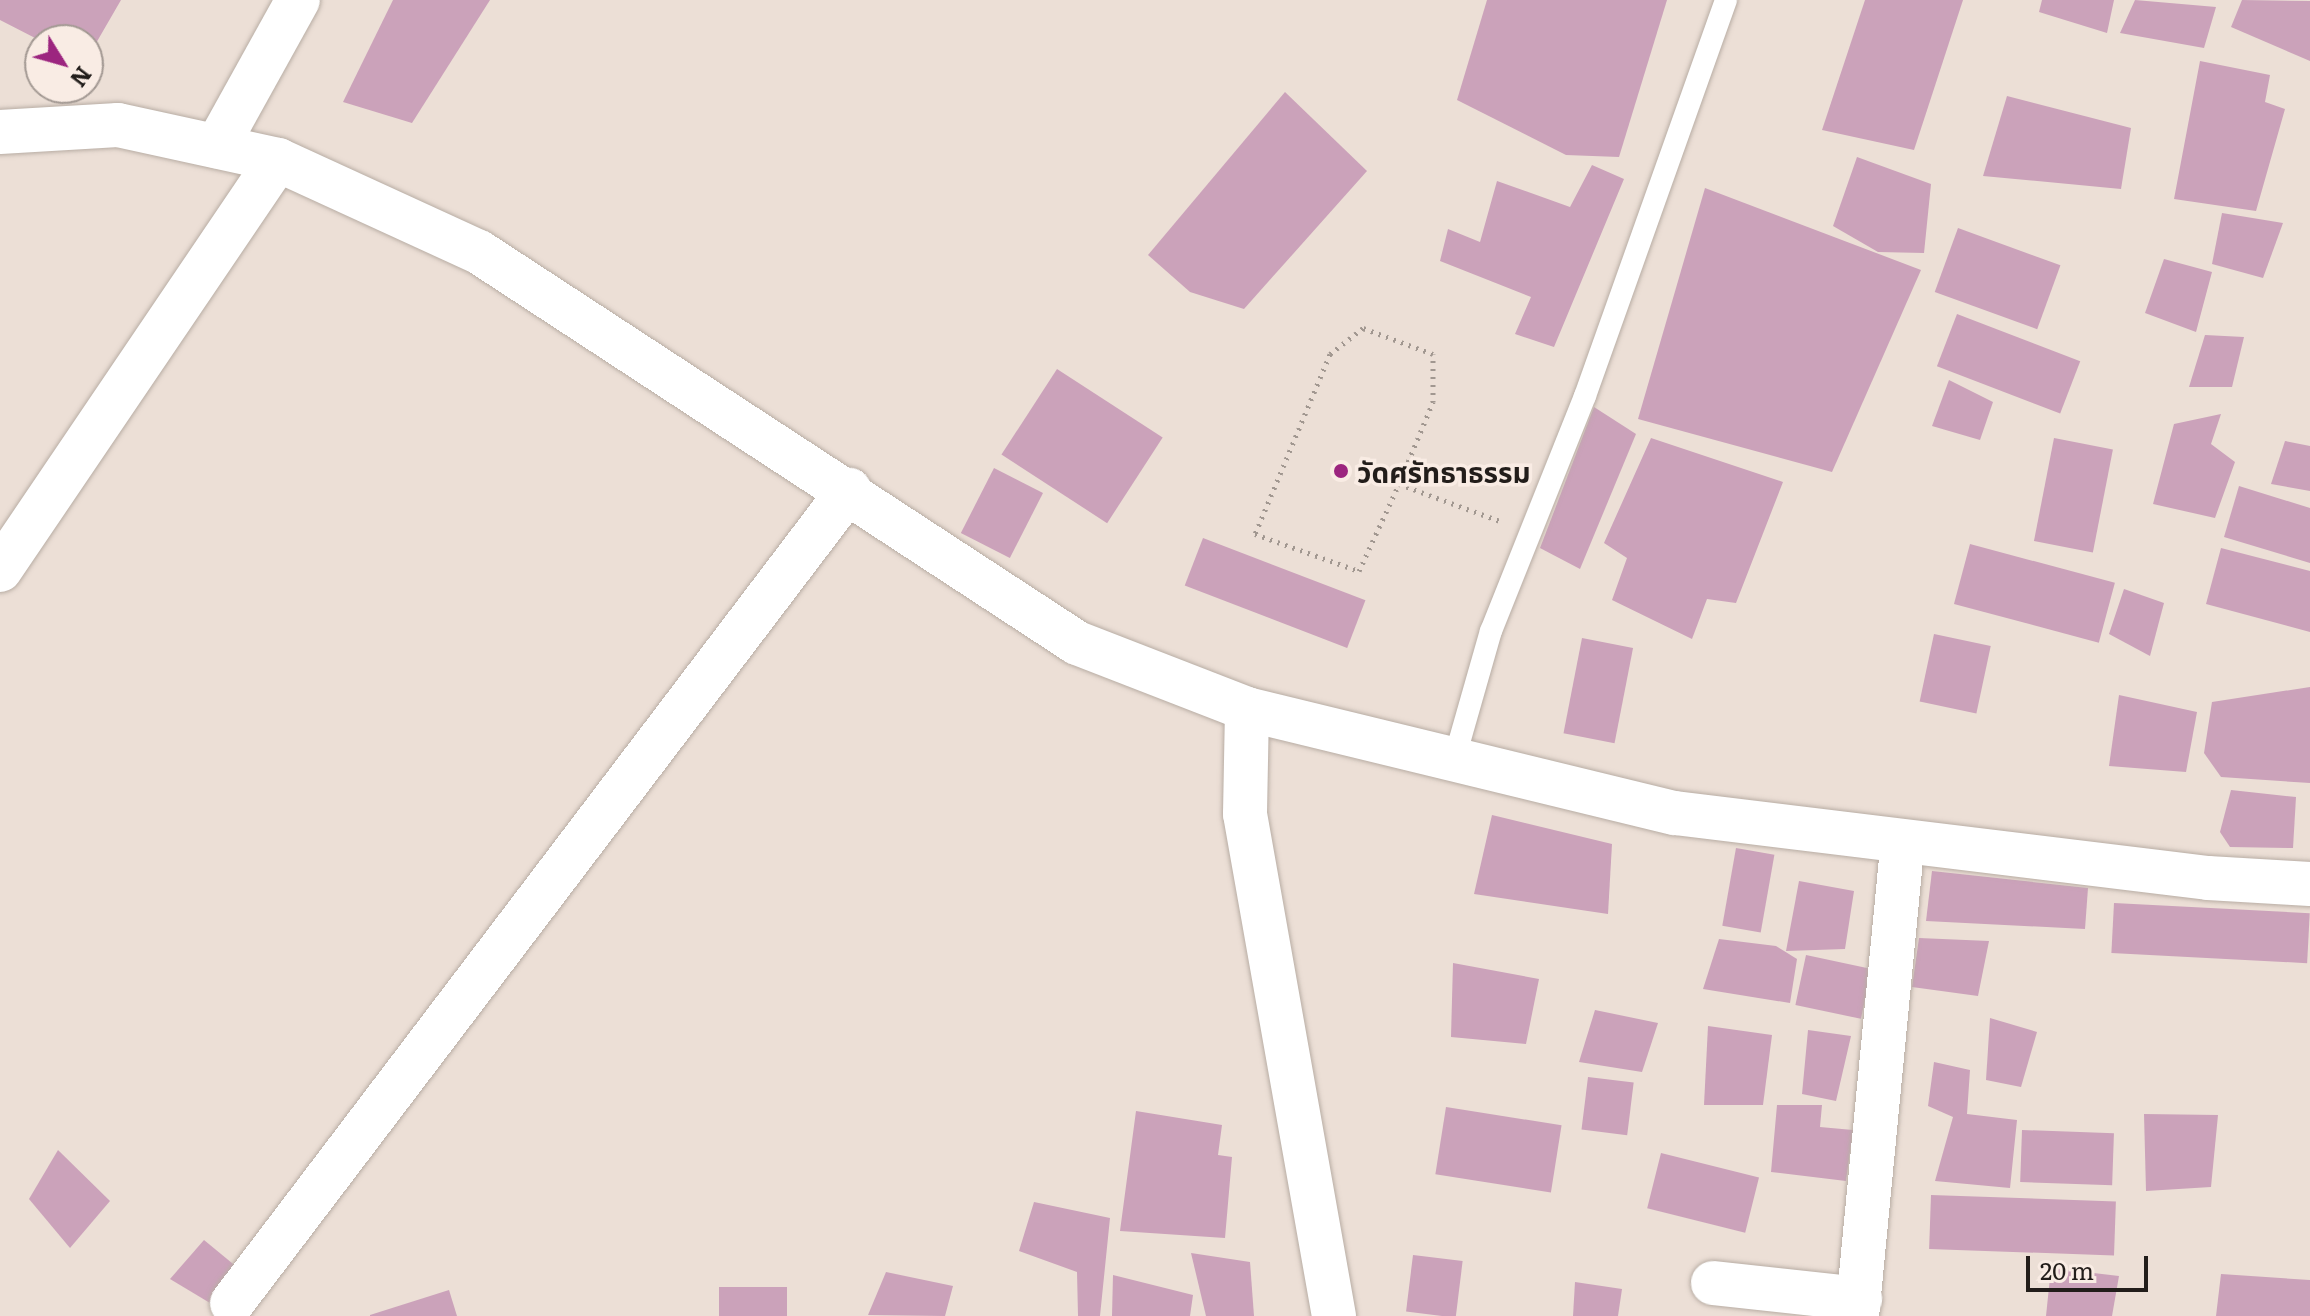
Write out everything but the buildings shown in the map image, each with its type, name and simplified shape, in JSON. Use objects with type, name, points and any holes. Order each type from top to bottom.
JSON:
[{"type":"street","points":[[217,146],[298,0]]},
{"type":"street","points":[[0,132],[118,125],[278,160],[479,252],[849,490],[1077,643],[1247,709],[1453,764],[1675,813],[2208,878],[2310,884]]},
{"type":"street","points":[[0,570],[278,160]]},
{"type":"street","points":[[232,1303],[849,490]]},
{"type":"street","points":[[1247,709],[1245,814],[1334,1316]]},
{"type":"street","points":[[1713,1283],[1858,1308],[1903,842]]},
{"type":"lane","points":[[1453,764],[1491,631],[1531,532],[1726,0]]},
{"type":"path","points":[[1363,328],[1433,354],[1433,402],[1399,484],[1359,571],[1255,534],[1330,354],[1363,328]]},
{"type":"path","points":[[1399,484],[1531,532]]},
{"type":"place","name":"วัดศรัทธาธรรม","points":[[1341,471]]}]
